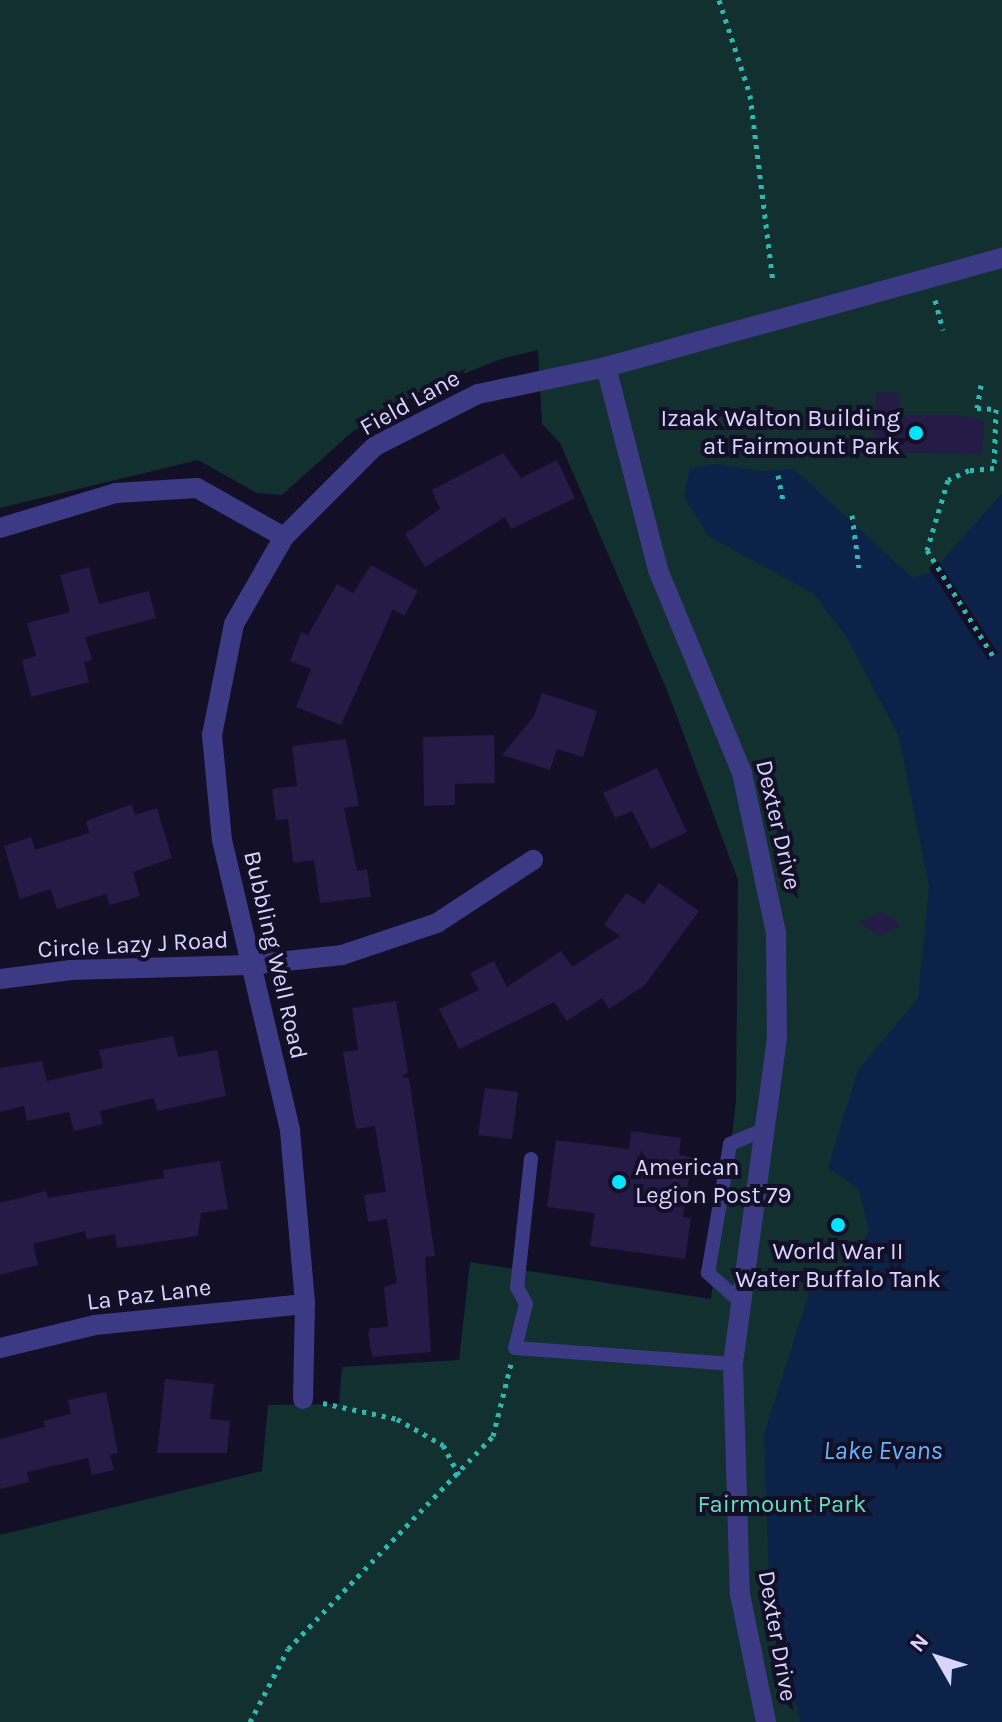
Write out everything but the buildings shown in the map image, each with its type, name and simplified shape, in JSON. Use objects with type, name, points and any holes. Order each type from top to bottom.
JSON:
[{"type":"street","points":[[606,367],[1002,258]]},
{"type":"street","name":"Field Lane","points":[[284,537],[375,446],[478,394],[606,367]]},
{"type":"street","name":"Dexter Drive","points":[[606,367],[658,570],[742,773],[773,919],[777,1038],[733,1364],[740,1594],[766,1722]]},
{"type":"street","points":[[0,528],[116,493],[197,488],[284,537]]},
{"type":"street","name":"Bubbling Well Road","points":[[284,537],[234,624],[212,735],[222,840],[290,1131],[305,1304],[303,1399]]},
{"type":"street","name":"Circle Lazy J Road","points":[[0,979],[71,970],[249,965],[342,955],[437,923],[533,860]]},
{"type":"street","name":"La Paz Lane","points":[[0,1348],[95,1325],[305,1304]]},
{"type":"lane","points":[[743,1304],[708,1273],[730,1144],[766,1129]]},
{"type":"lane","points":[[531,1159],[517,1287],[526,1304],[515,1348],[733,1364]]},
{"type":"path","points":[[719,0],[750,95],[773,283]]},
{"type":"path","points":[[935,300],[943,330]]},
{"type":"path","points":[[981,385],[977,408],[996,409],[994,468],[969,470],[948,480],[927,550],[993,656]]},
{"type":"path","points":[[778,475],[783,500]]},
{"type":"path","points":[[852,515],[859,568]]},
{"type":"path","points":[[250,1722],[288,1649],[459,1475],[493,1436],[515,1348]]},
{"type":"path","points":[[303,1399],[397,1419],[443,1445],[459,1475]]},
{"type":"green space","name":"Fairmount Park","points":[[0,0],[1002,0],[1002,1722],[0,1722],[0,1535],[262,1471],[268,1405],[339,1404],[342,1367],[459,1360],[470,1262],[711,1299],[736,1102],[738,880],[667,690],[560,443],[542,424],[538,350],[501,359],[421,391],[352,432],[282,495],[257,493],[198,460],[0,508]]},
{"type":"water","name":"Lake Evans","points":[[716,464],[761,471],[794,469],[913,578],[933,571],[1002,493],[1002,1722],[800,1722],[769,1583],[764,1434],[815,1275],[848,1268],[869,1231],[859,1189],[828,1168],[858,1070],[918,998],[929,886],[899,737],[849,641],[814,594],[708,536],[684,496],[690,468]]},
{"type":"pier","points":[[938,561],[998,653],[988,660],[929,568]]},
{"type":"place","name":"Izaak Walton Building at Fairmount Park","points":[[916,433]]},
{"type":"place","name":"American Legion Post 79","points":[[619,1182]]},
{"type":"place","name":"World War II Water Buffalo Tank","points":[[838,1225]]}]
